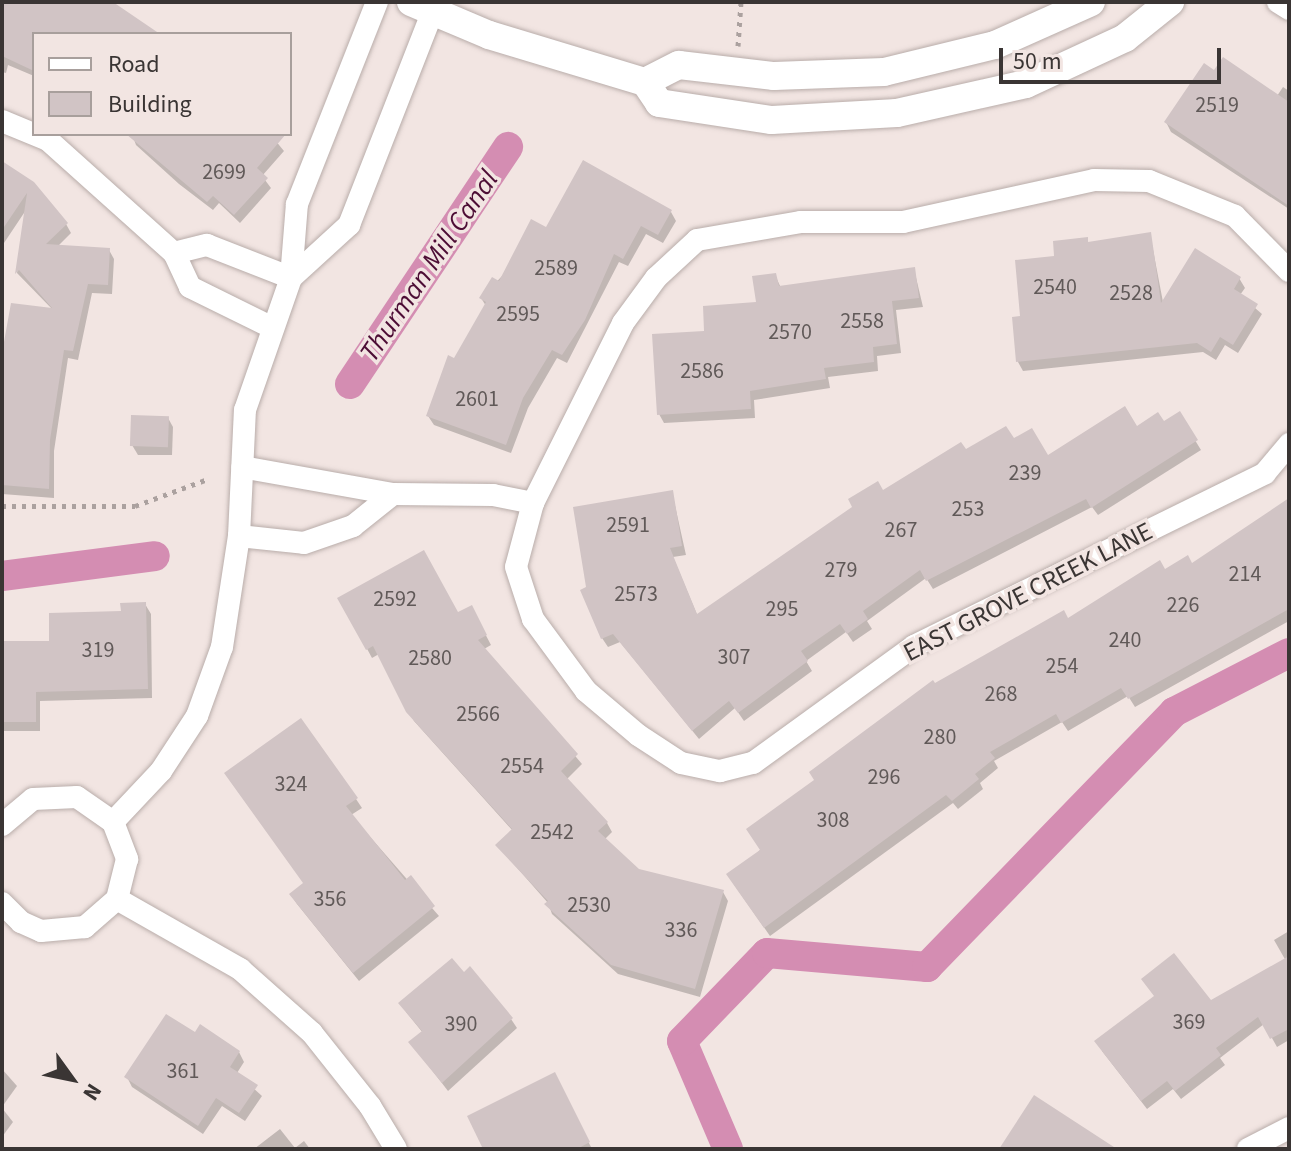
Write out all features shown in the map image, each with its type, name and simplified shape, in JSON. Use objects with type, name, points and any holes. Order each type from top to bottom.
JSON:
[{"type":"street","points":[[113,822],[161,771],[197,716],[222,647],[239,536],[245,410],[291,278],[297,204],[377,2]]},
{"type":"street","points":[[645,82],[679,65],[774,76],[884,72],[995,45],[1091,2]]},
{"type":"street","points":[[291,278],[349,225],[422,7],[489,35],[645,82],[659,103],[772,120],[897,113],[1026,84],[1125,38],[1170,2]]},
{"type":"street","points":[[1278,2],[1289,9]]},
{"type":"street","points":[[2,121],[32,133]]},
{"type":"street","points":[[38,136],[48,140],[174,253],[190,287],[273,328]]},
{"type":"street","points":[[242,467],[393,494],[493,495],[533,503],[623,323],[656,278],[697,240],[801,222],[903,222],[1094,180],[1149,181],[1235,216],[1289,271]]},
{"type":"street","points":[[174,253],[207,245],[291,278]]},
{"type":"street","name":"EAST GROVE CREEK LANE","points":[[533,503],[516,567],[533,619],[586,691],[681,763],[720,771],[753,763],[914,646],[1265,473],[1289,444]]},
{"type":"street","points":[[239,536],[304,543],[353,526],[393,494]]},
{"type":"street","points":[[2,825],[33,799],[54,795],[97,806],[113,822],[127,859],[117,899],[85,927],[63,932],[41,931],[3,906]]},
{"type":"street","points":[[117,899],[240,969],[312,1033],[370,1106],[396,1149]]},
{"type":"street","points":[[1248,1149],[1289,1128]]},
{"type":"path","points":[[737,51],[741,2]]},
{"type":"path","points":[[2,506],[135,506],[208,479]]},
{"type":"building","points":[[2,2],[113,2],[157,32],[32,32],[32,70],[2,56]]},
{"type":"building","points":[[1223,57],[1289,102],[1289,206],[1164,122],[1204,63],[1214,70]]},
{"type":"building","points":[[128,136],[284,136],[257,168],[268,178],[234,215],[213,196],[207,202]]},
{"type":"building","points":[[583,160],[672,210],[658,235],[641,226],[623,259],[614,254],[585,320],[562,355],[552,350],[523,398],[506,445],[426,416],[448,355],[454,358],[486,302],[479,298],[492,277],[499,281],[531,219],[546,227]]},
{"type":"building","points":[[2,161],[34,182],[68,223],[46,244],[110,248],[108,285],[88,284],[73,351],[64,350],[50,440],[49,489],[2,485],[2,353],[11,303],[52,308],[19,270],[15,274],[27,193],[2,230]]},
{"type":"building","points":[[1151,232],[1161,303],[1195,248],[1241,277],[1234,289],[1258,304],[1233,345],[1220,337],[1211,352],[1197,343],[1016,362],[1012,317],[1020,316],[1015,260],[1054,256],[1053,241],[1088,237],[1088,242]]},
{"type":"building","points":[[915,267],[919,298],[892,301],[897,344],[873,347],[874,362],[824,368],[826,379],[750,391],[751,409],[657,415],[652,334],[704,331],[703,306],[756,302],[752,276],[776,273],[779,286]]},
{"type":"building","points":[[1125,406],[1137,426],[1158,412],[1164,421],[1180,411],[1198,440],[1091,508],[1086,499],[926,581],[920,570],[863,611],[868,619],[847,634],[840,624],[801,651],[808,661],[738,713],[729,701],[692,731],[613,634],[601,639],[580,590],[586,587],[573,507],[673,490],[682,546],[670,548],[697,614],[852,507],[848,499],[878,481],[883,490],[961,442],[966,449],[1006,426],[1014,438],[1032,428],[1048,455]]},
{"type":"building","points":[[131,415],[169,416],[168,447],[130,446]]},
{"type":"building","points":[[1289,498],[1289,609],[1128,699],[1121,688],[1061,723],[1056,714],[990,752],[995,758],[975,774],[979,779],[952,801],[946,795],[764,928],[726,874],[760,850],[746,829],[814,780],[809,772],[933,680],[935,683],[1064,610],[1068,618],[1160,560],[1165,569],[1188,555],[1192,563]]},
{"type":"building","points":[[424,550],[458,612],[472,605],[487,635],[478,640],[578,754],[561,771],[608,822],[598,831],[639,869],[724,890],[695,989],[611,965],[544,904],[548,901],[495,845],[512,829],[406,712],[373,646],[366,650],[337,598]]},
{"type":"building","points":[[146,602],[148,689],[36,692],[36,722],[2,722],[2,641],[49,641],[49,613],[121,611],[120,603]]},
{"type":"building","points":[[301,718],[358,798],[346,806],[405,880],[411,875],[435,906],[353,973],[289,894],[303,883],[224,773]]},
{"type":"building","points":[[1174,953],[1211,1000],[1289,956],[1289,1029],[1270,1039],[1258,1017],[1216,1048],[1221,1055],[1175,1091],[1167,1081],[1141,1101],[1094,1041],[1154,996],[1141,979]]},
{"type":"building","points":[[452,958],[464,972],[470,966],[513,1018],[442,1083],[408,1042],[422,1031],[398,1003]]},
{"type":"building","points":[[166,1014],[195,1032],[200,1024],[240,1051],[230,1067],[258,1085],[239,1113],[216,1098],[198,1126],[124,1077]]},
{"type":"building","points":[[555,1072],[590,1142],[577,1149],[483,1149],[467,1116]]},
{"type":"building","points":[[1034,1095],[1117,1149],[999,1149]]},
{"type":"waterway","name":"Thurman Mill Canal","points":[[350,384],[508,147]]},
{"type":"waterway","name":"Thurman Mill Canal","points":[[2,576],[155,556]]},
{"type":"waterway","points":[[728,1149],[682,1041],[767,953],[927,967],[1174,712],[1289,653]]}]
